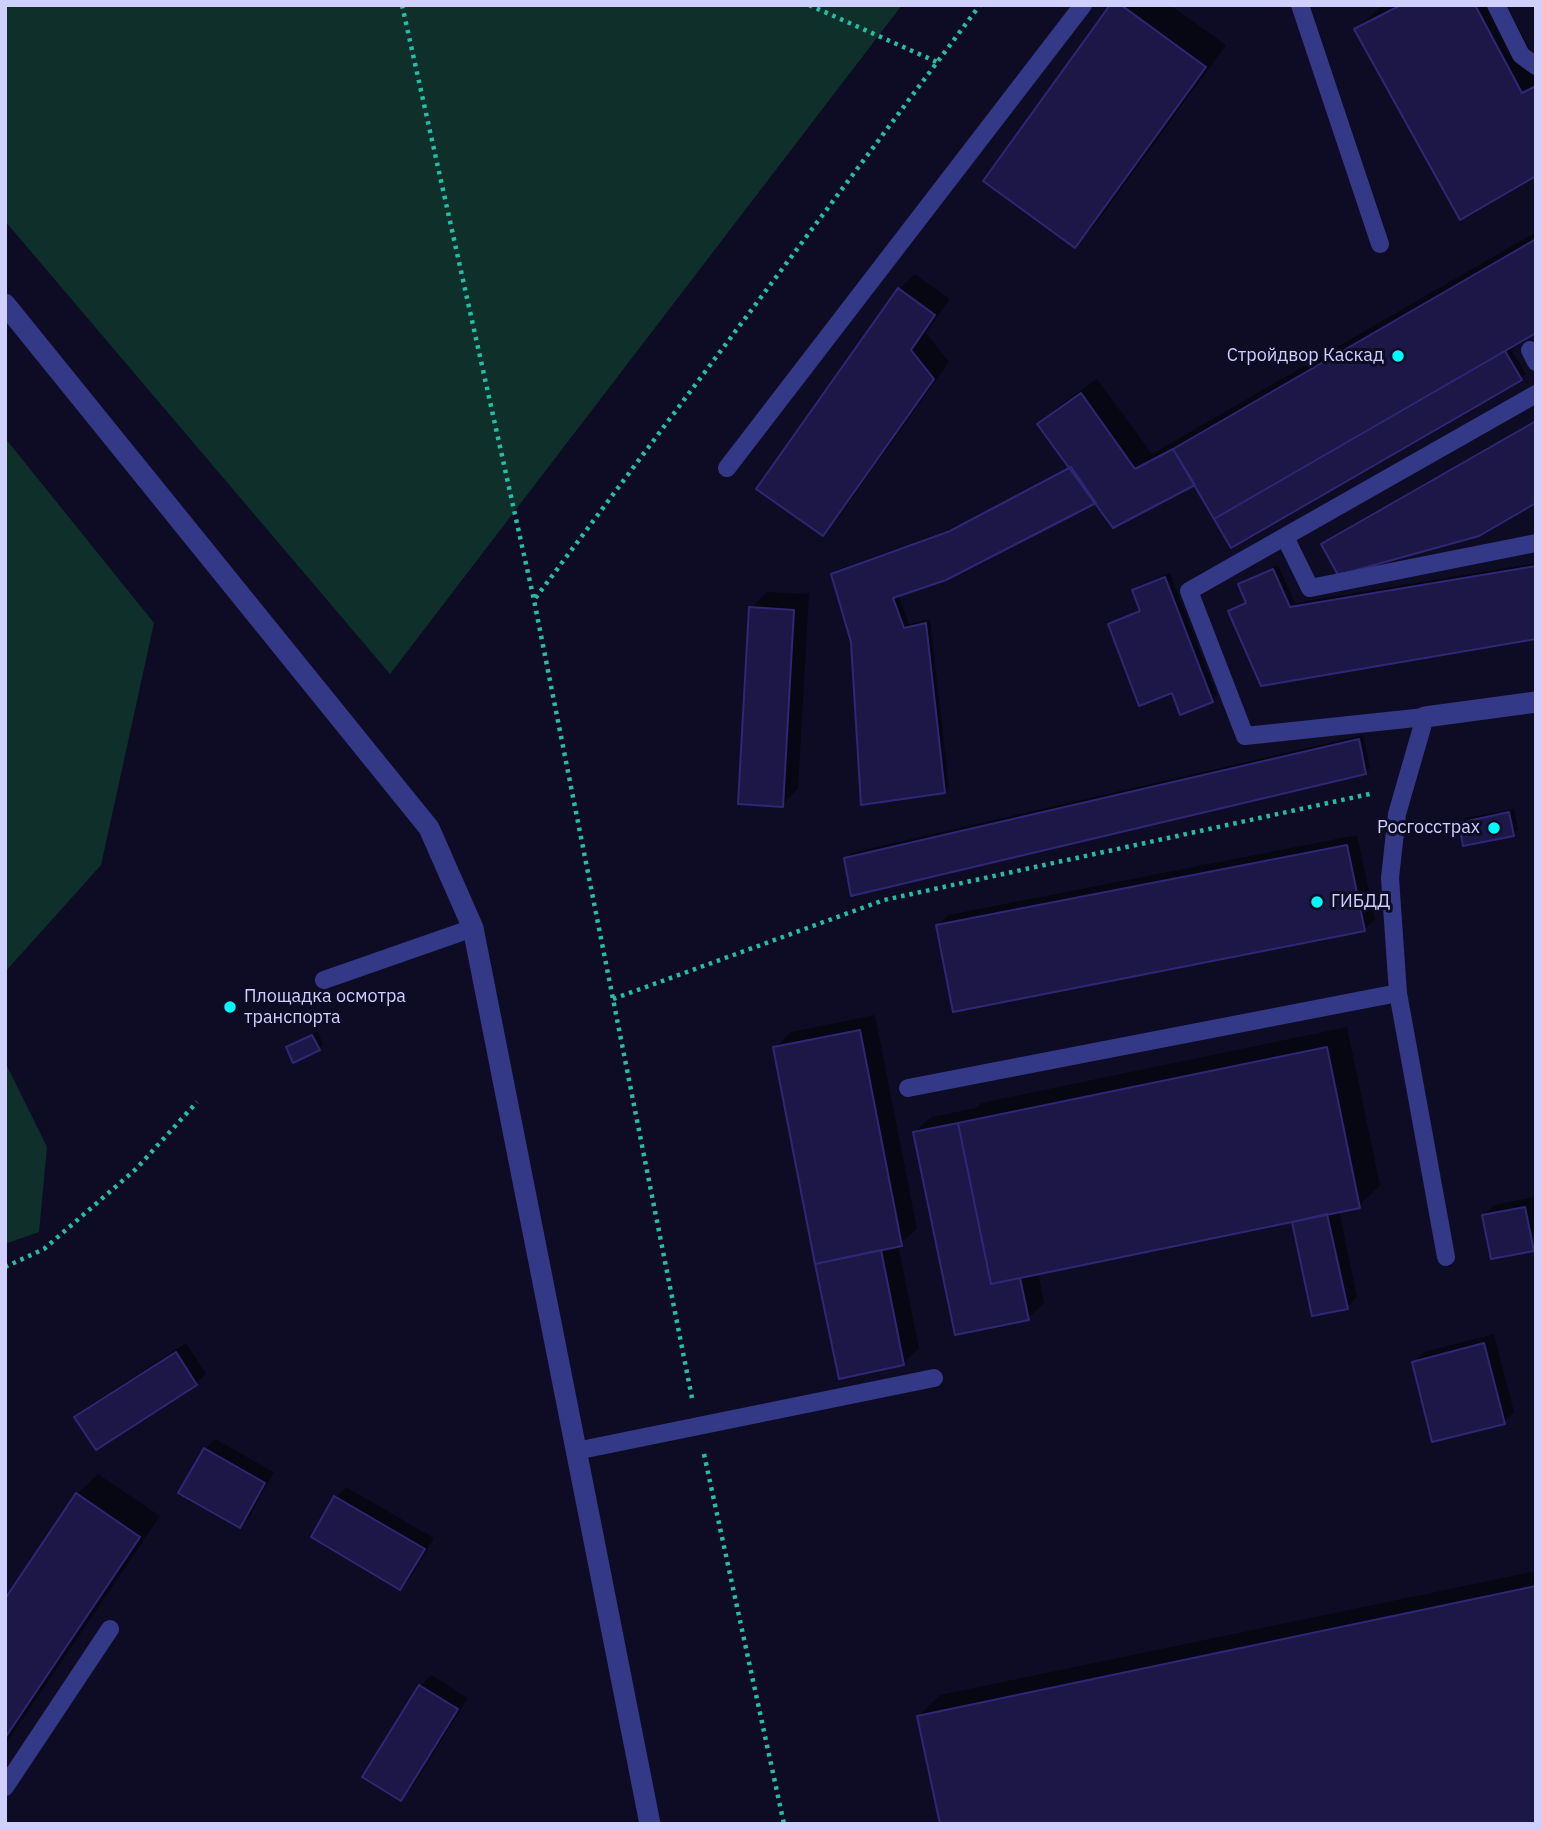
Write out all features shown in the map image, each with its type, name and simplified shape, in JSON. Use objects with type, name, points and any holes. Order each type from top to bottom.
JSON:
[{"type":"street","points":[[5,304],[429,828],[473,928],[650,1824]]},
{"type":"street","points":[[1426,717],[1536,702]]},
{"type":"lane","points":[[727,468],[1083,5]]},
{"type":"lane","points":[[1300,5],[1380,244]]},
{"type":"lane","points":[[1496,5],[1521,55],[1536,66]]},
{"type":"lane","points":[[1446,1257],[1398,993],[1391,878],[1397,814],[1426,717],[1245,736],[1189,591],[1536,394]]},
{"type":"lane","points":[[1285,537],[1310,588],[1536,543]]},
{"type":"lane","points":[[324,980],[473,928]]},
{"type":"lane","points":[[908,1088],[1398,993]]},
{"type":"lane","points":[[576,1451],[698,1429],[934,1378]]},
{"type":"lane","points":[[5,1787],[110,1629]]},
{"type":"path","points":[[402,5],[534,600],[698,1429],[784,1824]]},
{"type":"path","points":[[809,5],[937,62]]},
{"type":"path","points":[[534,600],[980,5]]},
{"type":"path","points":[[613,999],[884,900],[1405,786]]},
{"type":"path","points":[[5,1267],[44,1249],[136,1169],[197,1102]]},
{"type":"green space","points":[[7,5],[902,5],[390,674],[5,221]]},
{"type":"green space","points":[[5,438],[154,623],[101,865],[5,972]]},
{"type":"green space","points":[[5,1062],[47,1147],[39,1232],[5,1244]]},
{"type":"building","points":[[1110,5],[1121,5],[1206,67],[1075,248],[983,181]]},
{"type":"building","points":[[1401,5],[1475,5],[1522,93],[1536,86],[1536,176],[1460,220],[1354,29]]},
{"type":"building","points":[[1536,239],[1536,333],[1214,519],[1173,449]]},
{"type":"building","points":[[898,288],[935,315],[911,350],[934,379],[823,536],[756,489]]},
{"type":"building","points":[[1505,351],[1522,380],[1231,548],[1214,519]]},
{"type":"building","points":[[1081,393],[1135,469],[1173,449],[1195,485],[1113,528],[1037,424]]},
{"type":"building","points":[[1536,421],[1536,503],[1479,536],[1338,575],[1321,544]]},
{"type":"building","points":[[1071,467],[1096,503],[946,580],[893,598],[904,628],[926,623],[945,793],[861,805],[851,642],[831,574],[950,531]]},
{"type":"building","points":[[1536,566],[1536,639],[1261,686],[1228,611],[1246,603],[1238,584],[1273,569],[1290,607]]},
{"type":"building","points":[[1165,577],[1213,702],[1180,715],[1172,693],[1139,706],[1108,624],[1140,611],[1132,590]]},
{"type":"building","points":[[749,607],[794,610],[783,807],[738,804]]},
{"type":"building","points":[[1359,739],[1366,774],[851,896],[844,858]]},
{"type":"building","points":[[1509,812],[1514,836],[1463,846],[1459,823]]},
{"type":"building","points":[[1347,845],[1365,931],[953,1012],[936,925]]},
{"type":"building","points":[[860,1030],[902,1246],[815,1264],[773,1047]]},
{"type":"building","points":[[312,1035],[320,1050],[293,1063],[286,1047]]},
{"type":"building","points":[[1327,1047],[1360,1208],[991,1284],[958,1123]]},
{"type":"building","points":[[958,1123],[991,1284],[1020,1278],[1029,1320],[955,1335],[913,1132]]},
{"type":"building","points":[[1525,1207],[1534,1251],[1491,1259],[1482,1215]]},
{"type":"building","points":[[1327,1214],[1348,1309],[1312,1316],[1292,1222]]},
{"type":"building","points":[[881,1250],[904,1365],[839,1379],[815,1264]]},
{"type":"building","points":[[1484,1343],[1505,1424],[1432,1442],[1412,1362]]},
{"type":"building","points":[[176,1352],[197,1385],[96,1450],[74,1417]]},
{"type":"building","points":[[204,1448],[265,1483],[240,1528],[178,1493]]},
{"type":"building","points":[[76,1493],[140,1537],[5,1738],[5,1599]]},
{"type":"building","points":[[334,1496],[425,1549],[400,1590],[311,1537]]},
{"type":"building","points":[[1536,1586],[1536,1824],[940,1824],[917,1716]]},
{"type":"building","points":[[419,1685],[458,1709],[401,1801],[362,1777]]},
{"type":"place","name":"Стройдвор Каскад","points":[[1398,356]]},
{"type":"place","name":"Росгосстрах","points":[[1494,828]]},
{"type":"place","name":"ГИБДД","points":[[1317,902]]},
{"type":"place","name":"Площадка осмотра транспорта","points":[[230,1007]]}]
